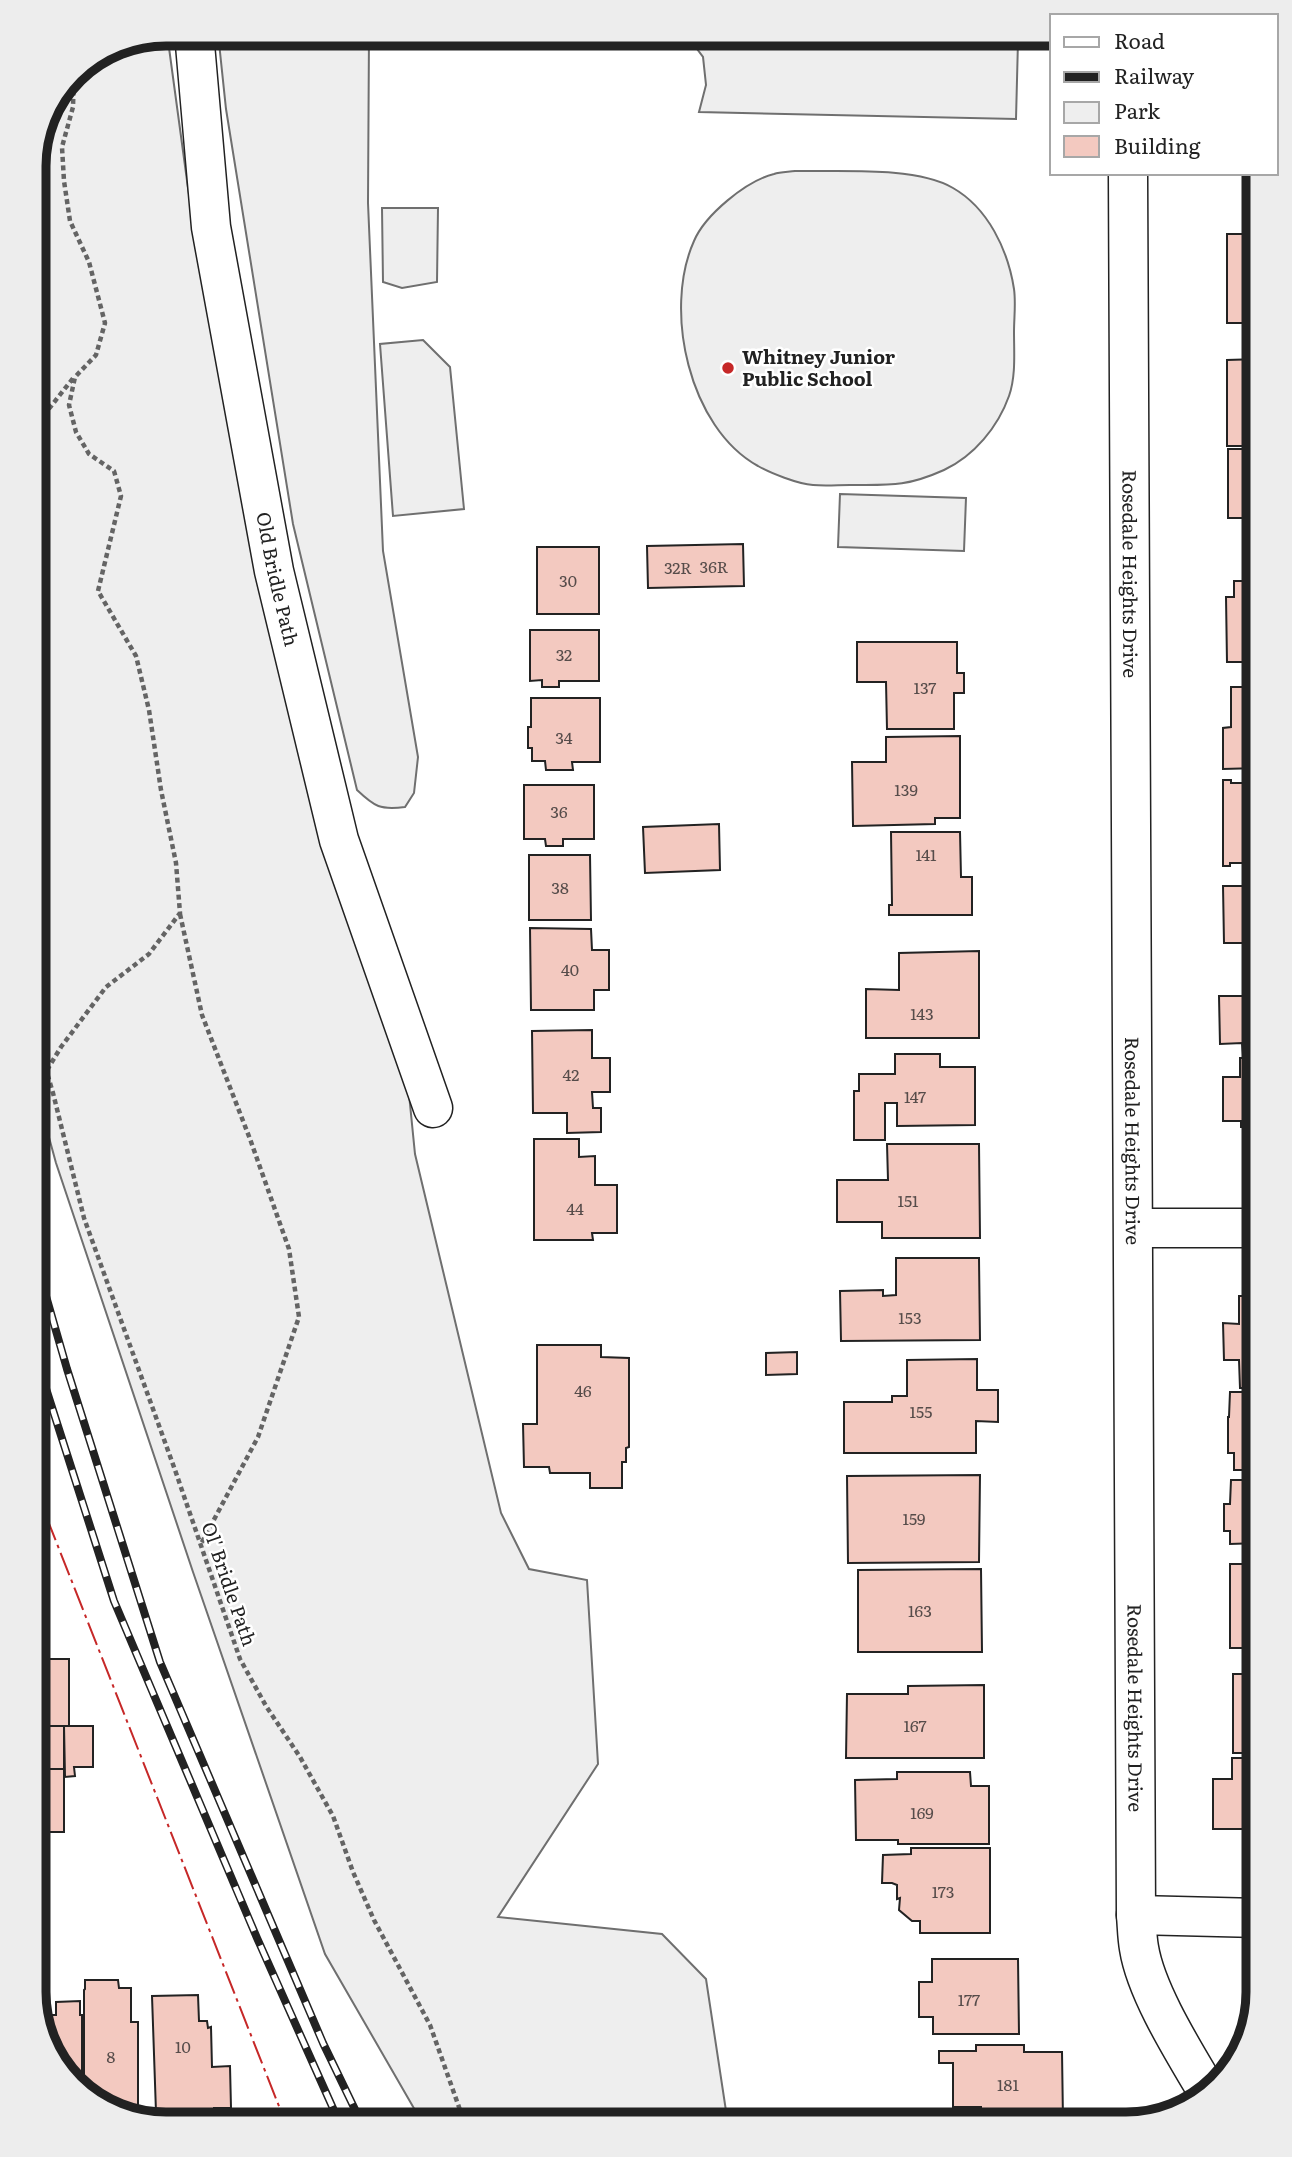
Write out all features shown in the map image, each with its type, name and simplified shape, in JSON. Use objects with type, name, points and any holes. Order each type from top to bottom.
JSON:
[{"type":"street","name":"Old Bridle Path","points":[[195,46],[211,227],[274,571],[339,839],[433,1108]]},
{"type":"street","name":"Rosedale Heights Drive","points":[[1128,175],[1136,1915],[1139,1949],[1149,1984],[1202,2083]]},
{"type":"street","points":[[1134,1228],[1246,1228]]},
{"type":"street","points":[[1136,1915],[1246,1918]]},
{"type":"path","points":[[46,413],[96,355],[106,323],[89,262],[70,221],[64,181],[62,147],[73,107],[73,90]]},
{"type":"path","points":[[75,377],[69,405],[76,432],[89,454],[114,471],[121,496],[98,592],[135,656],[149,710],[176,863],[180,913],[202,1015],[289,1249],[299,1317],[258,1437],[201,1544]]},
{"type":"path","points":[[47,1072],[61,1047],[106,987],[149,954],[180,913]]},
{"type":"path","name":"Ol' Bridle Path","points":[[46,1069],[84,1218],[240,1659],[265,1706],[300,1757],[333,1816],[374,1920],[430,2025],[461,2111]]},
{"type":"green space","points":[[169,46],[188,188],[222,390],[408,1084],[415,1154],[501,1513],[529,1569],[587,1580],[598,1764],[498,1917],[662,1934],[706,1979],[726,2112],[416,2111],[325,1954],[56,1163],[46,1126],[46,158],[55,120],[66,99],[81,81],[99,66],[120,55],[142,48]]},
{"type":"green space","points":[[219,46],[369,46],[368,203],[383,551],[418,757],[414,793],[405,807],[378,806],[357,790],[293,524],[226,109]]},
{"type":"green space","points":[[695,46],[1018,46],[1016,119],[699,112],[706,85],[703,57]]},
{"type":"green space","points":[[776,173],[898,173],[937,181],[965,196],[976,207],[986,218],[1001,245],[1015,294],[1013,381],[1004,408],[992,429],[975,449],[944,470],[919,480],[887,485],[818,485],[792,480],[758,466],[734,448],[715,425],[699,396],[688,365],[682,332],[681,300],[685,269],[694,241],[707,221],[739,191]]},
{"type":"green space","points":[[382,208],[438,208],[437,282],[402,288],[383,282]]},
{"type":"green space","points":[[423,340],[450,367],[464,509],[393,516],[380,344]]},
{"type":"green space","points":[[840,494],[966,498],[964,551],[838,547]]},
{"type":"building","points":[[1227,234],[1246,234],[1246,323],[1227,323]]},
{"type":"building","points":[[1246,359],[1246,446],[1227,446],[1227,360]]},
{"type":"building","points":[[1228,449],[1246,449],[1246,518],[1228,518]]},
{"type":"building","points":[[743,544],[744,586],[648,588],[647,546]]},
{"type":"building","points":[[537,547],[599,547],[599,614],[537,614]]},
{"type":"building","points":[[1234,581],[1246,581],[1246,662],[1227,662],[1226,597],[1234,597]]},
{"type":"building","points":[[530,630],[599,630],[599,681],[559,681],[559,687],[542,687],[542,680],[530,681]]},
{"type":"building","points":[[857,642],[957,642],[957,673],[964,673],[964,693],[954,693],[954,729],[887,729],[886,682],[857,682]]},
{"type":"building","points":[[1231,687],[1246,687],[1246,768],[1223,769],[1223,728],[1231,727]]},
{"type":"building","points":[[531,698],[600,698],[600,762],[572,762],[573,770],[546,770],[545,761],[532,761],[532,748],[528,748]]},
{"type":"building","points":[[960,736],[960,818],[935,818],[935,824],[853,826],[852,762],[886,762],[886,737]]},
{"type":"building","points":[[1223,780],[1231,780],[1231,783],[1246,783],[1246,863],[1223,866]]},
{"type":"building","points":[[524,785],[594,785],[594,839],[563,839],[563,846],[546,846],[545,839],[524,839]]},
{"type":"building","points":[[719,824],[720,870],[645,873],[643,827]]},
{"type":"building","points":[[891,832],[960,832],[961,877],[972,877],[972,915],[889,915],[889,905],[892,905]]},
{"type":"building","points":[[529,855],[590,855],[591,920],[529,920]]},
{"type":"building","points":[[1223,886],[1246,886],[1246,943],[1224,943]]},
{"type":"building","points":[[530,928],[591,929],[592,950],[609,950],[609,990],[594,990],[594,1010],[531,1010]]},
{"type":"building","points":[[979,951],[979,1038],[866,1038],[866,989],[899,990],[899,953]]},
{"type":"building","points":[[1219,996],[1246,996],[1246,1055],[1243,1055],[1242,1043],[1220,1044]]},
{"type":"building","points":[[592,1030],[592,1058],[610,1058],[610,1092],[592,1092],[593,1108],[601,1108],[601,1132],[567,1133],[567,1113],[533,1113],[532,1031]]},
{"type":"building","points":[[895,1054],[940,1054],[940,1067],[975,1067],[975,1125],[897,1126],[897,1103],[885,1103],[885,1140],[854,1140],[854,1091],[859,1091],[859,1074],[895,1074]]},
{"type":"building","points":[[1240,1058],[1246,1058],[1246,1127],[1241,1127],[1241,1121],[1223,1121],[1223,1077],[1240,1077]]},
{"type":"building","points":[[534,1139],[579,1139],[579,1157],[595,1156],[595,1185],[617,1185],[617,1233],[592,1233],[593,1240],[534,1240]]},
{"type":"building","points":[[887,1144],[979,1144],[980,1238],[882,1238],[882,1222],[837,1222],[837,1180],[888,1180]]},
{"type":"building","points":[[896,1258],[979,1258],[980,1340],[841,1341],[840,1291],[883,1290],[883,1296],[896,1295]]},
{"type":"building","points":[[1239,1296],[1246,1296],[1246,1388],[1240,1388],[1239,1360],[1224,1360],[1223,1323],[1239,1324]]},
{"type":"building","points":[[537,1345],[601,1345],[601,1357],[629,1358],[629,1447],[626,1448],[626,1462],[622,1462],[622,1488],[590,1488],[590,1473],[550,1473],[549,1467],[524,1467],[523,1424],[537,1424]]},
{"type":"building","points":[[797,1352],[797,1374],[766,1375],[766,1353]]},
{"type":"building","points":[[977,1359],[977,1390],[998,1390],[998,1422],[976,1421],[976,1453],[844,1453],[844,1402],[892,1402],[892,1396],[907,1396],[907,1360]]},
{"type":"building","points":[[1230,1392],[1246,1392],[1246,1470],[1234,1470],[1234,1453],[1228,1453]]},
{"type":"building","points":[[980,1475],[979,1562],[848,1563],[847,1476]]},
{"type":"building","points":[[1231,1480],[1246,1480],[1246,1543],[1230,1544],[1230,1531],[1224,1531],[1224,1504],[1230,1504]]},
{"type":"building","points":[[1230,1564],[1246,1564],[1246,1648],[1230,1648]]},
{"type":"building","points":[[981,1569],[982,1652],[858,1652],[858,1570]]},
{"type":"building","points":[[46,1659],[69,1659],[69,1726],[46,1726]]},
{"type":"building","points":[[1233,1674],[1246,1674],[1246,1753],[1233,1753]]},
{"type":"building","points":[[984,1685],[984,1758],[846,1758],[847,1694],[908,1694],[908,1686]]},
{"type":"building","points":[[46,1726],[64,1726],[64,1769],[46,1769]]},
{"type":"building","points":[[64,1726],[93,1726],[93,1767],[74,1767],[75,1776],[65,1777]]},
{"type":"building","points":[[1232,1758],[1246,1758],[1246,1829],[1213,1829],[1213,1779],[1232,1779]]},
{"type":"building","points":[[46,1769],[64,1769],[64,1832],[46,1832]]},
{"type":"building","points":[[897,1772],[970,1772],[971,1786],[989,1786],[989,1844],[898,1844],[898,1840],[856,1840],[855,1780],[897,1779]]},
{"type":"building","points":[[911,1848],[990,1848],[990,1933],[920,1933],[920,1921],[912,1921],[899,1910],[897,1885],[882,1883],[883,1855],[911,1854]]},
{"type":"building","points":[[932,1959],[1018,1959],[1019,2034],[933,2034],[933,2017],[919,2017],[919,1982],[932,1982]]},
{"type":"building","points":[[85,1980],[118,1980],[119,1988],[131,1988],[131,2022],[138,2022],[138,2108],[112,2099],[84,2080]]},
{"type":"building","points":[[198,1995],[199,2021],[207,2021],[208,2028],[211,2027],[212,2067],[230,2066],[231,2108],[214,2108],[214,2111],[156,2111],[152,1996]]},
{"type":"building","points":[[80,2001],[82,2078],[58,2045],[50,2022],[49,2015],[56,2015],[56,2002]]},
{"type":"building","points":[[976,2045],[1024,2045],[1024,2052],[1062,2052],[1063,2112],[981,2112],[981,2107],[953,2107],[953,2063],[939,2063],[939,2051],[976,2051]]},
{"type":"railway","points":[[46,1296],[160,1662],[323,2043],[356,2111]]},
{"type":"railway","points":[[46,1389],[114,1601],[257,1938],[334,2111]]},
{"type":"power","points":[[46,1516],[281,2111]]},
{"type":"place","name":"Whitney Junior Public School","points":[[728,368]]}]
